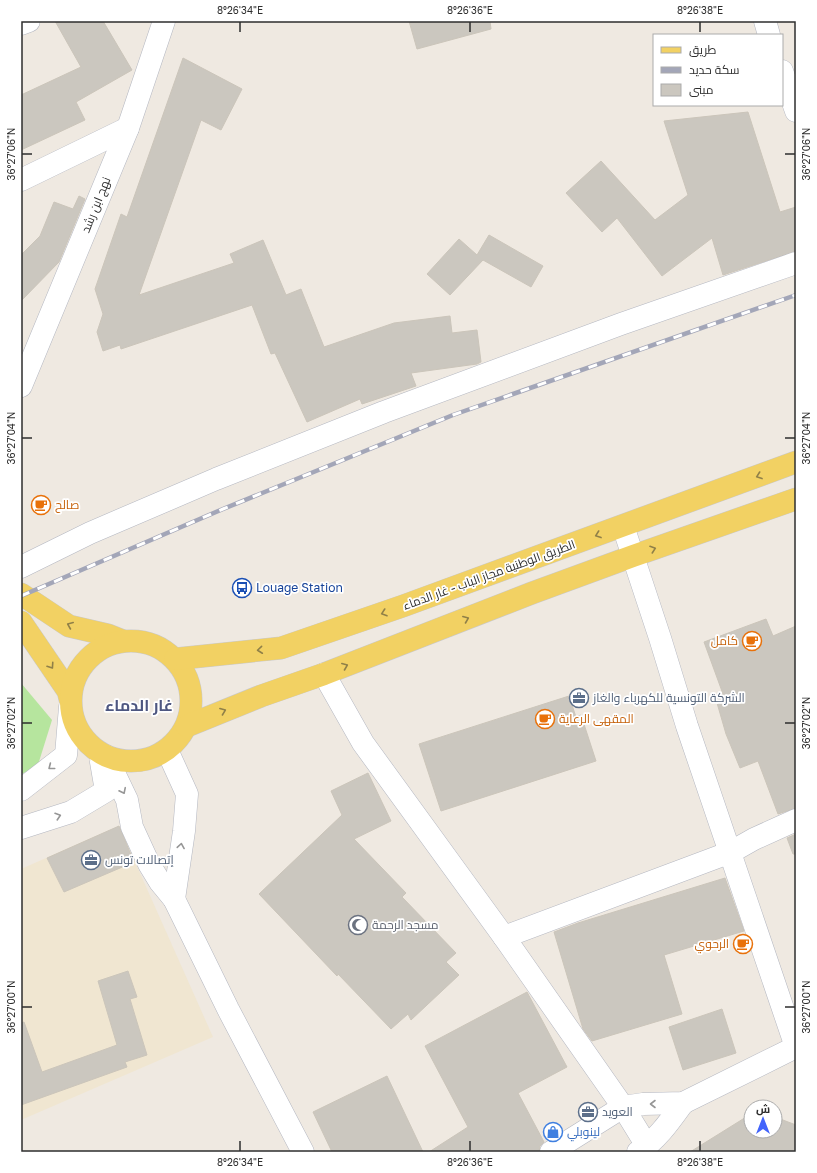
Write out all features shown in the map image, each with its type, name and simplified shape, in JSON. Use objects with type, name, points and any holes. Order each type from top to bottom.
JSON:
[{"type":"main road","name":"الطريق الوطنية مجاز الباب - غار الدماء","points":[[175,659],[281,648],[403,606],[796,462]]},
{"type":"main road","points":[[187,726],[532,592],[796,500]]},
{"type":"main road","points":[[21,594],[69,626],[115,638],[142,641],[160,648],[175,659],[188,680],[192,703],[187,726],[182,735],[167,750],[153,758],[137,762],[121,761],[102,755],[85,740],[75,725],[68,691],[21,622]]},
{"type":"main road","points":[[70,703],[74,678],[86,660],[115,638]]},
{"type":"street","points":[[21,24],[29,21]]},
{"type":"street","name":"نهج ابن رشد","points":[[21,386],[128,128],[164,21]]},
{"type":"street","points":[[765,21],[770,34]]},
{"type":"street","points":[[783,74],[796,111]]},
{"type":"street","points":[[21,180],[128,128]]},
{"type":"street","points":[[21,567],[104,527],[216,479],[384,412],[621,324],[796,263]]},
{"type":"street","points":[[324,674],[363,743],[504,937],[624,1107],[642,1149],[666,1125],[684,1103],[796,1047],[687,726],[623,526]]},
{"type":"street","points":[[21,790],[66,755],[70,703]]},
{"type":"street","points":[[167,750],[187,794],[184,831],[174,899]]},
{"type":"street","points":[[21,828],[71,812],[106,791],[102,755]]},
{"type":"street","points":[[102,755],[127,800],[132,827],[139,844],[160,882],[174,899],[228,1009],[303,1152]]},
{"type":"street","points":[[504,937],[731,852],[754,839],[796,820]]},
{"type":"street","points":[[551,1152],[624,1107],[643,1104],[684,1103]]},
{"type":"shaded area","points":[[119,826],[213,1037],[21,1120],[21,869]]},
{"type":"green space","points":[[21,683],[52,720],[37,768],[21,774]]},
{"type":"building","points":[[55,21],[103,21],[132,70],[76,102],[85,120],[21,150],[21,95],[81,67]]},
{"type":"building","points":[[409,21],[490,21],[491,29],[417,49]]},
{"type":"building","points":[[183,58],[242,89],[221,130],[201,120],[139,295],[234,263],[230,254],[263,240],[286,295],[301,289],[324,347],[394,323],[450,316],[452,333],[477,330],[481,362],[477,364],[411,373],[416,386],[362,404],[360,399],[307,422],[275,353],[271,354],[252,305],[121,349],[120,345],[103,351],[97,332],[103,314],[95,289],[121,214],[127,217]]},
{"type":"building","points":[[748,112],[780,212],[796,207],[796,251],[723,275],[712,238],[662,276],[617,218],[602,232],[566,193],[601,161],[655,220],[688,195],[664,121]]},
{"type":"building","points":[[79,196],[85,199],[59,262],[21,301],[21,255],[40,236],[54,202],[73,209]]},
{"type":"building","points":[[489,235],[543,266],[531,287],[483,260],[450,295],[427,274],[459,239],[477,255]]},
{"type":"building","points":[[766,619],[773,636],[796,626],[796,808],[778,814],[758,761],[740,768],[726,734],[715,696],[723,694],[704,642]]},
{"type":"building","points":[[569,696],[576,717],[581,715],[596,761],[441,811],[419,744]]},
{"type":"building","name":"مسجد الرحمة","points":[[368,773],[391,821],[354,839],[406,893],[402,897],[456,953],[446,962],[459,975],[411,1020],[408,1014],[391,1029],[338,974],[337,976],[259,894],[342,815],[331,791]]},
{"type":"building","name":"إتصالات تونس","points":[[119,826],[134,862],[64,892],[47,858]]},
{"type":"building","points":[[796,834],[796,854],[793,854],[787,838]]},
{"type":"building","points":[[725,878],[744,931],[664,955],[682,1014],[592,1041],[583,1029],[554,932],[578,923]]},
{"type":"building","points":[[128,971],[137,997],[130,999],[147,1055],[125,1062],[127,1067],[21,1105],[21,1023],[24,1022],[42,1072],[117,1045],[98,981]]},
{"type":"building","points":[[527,992],[567,1067],[518,1093],[544,1142],[540,1146],[539,1152],[429,1152],[468,1127],[425,1046]]},
{"type":"building","points":[[722,1009],[736,1053],[683,1070],[669,1027]]},
{"type":"building","points":[[387,1076],[423,1152],[332,1152],[313,1112]]},
{"type":"building","points":[[743,1119],[743,1139],[783,1139],[783,1120],[796,1125],[796,1152],[690,1152]]},
{"type":"railway","points":[[21,596],[223,509],[453,415],[796,295]]},
{"type":"place","name":"صالح","points":[[41,505]]},
{"type":"place","name":"Louage Station","points":[[242,588]]},
{"type":"place","name":"كامل","points":[[752,641]]},
{"type":"place","name":"الشركة التونسية للكهرباء والغاز","points":[[579,698]]},
{"type":"place","name":"المقهى الرعاية","points":[[545,719]]},
{"type":"place","name":"إتصالات تونس","points":[[91,860]]},
{"type":"place","name":"مسجد الرحمة","points":[[358,925]]},
{"type":"place","name":"الرحوي","points":[[743,944]]},
{"type":"place","name":"العويد","points":[[588,1112]]},
{"type":"place","name":"لينوبلي","points":[[553,1132]]},
{"type":"district","name":"غار الدماء","points":[[139,705]]}]
